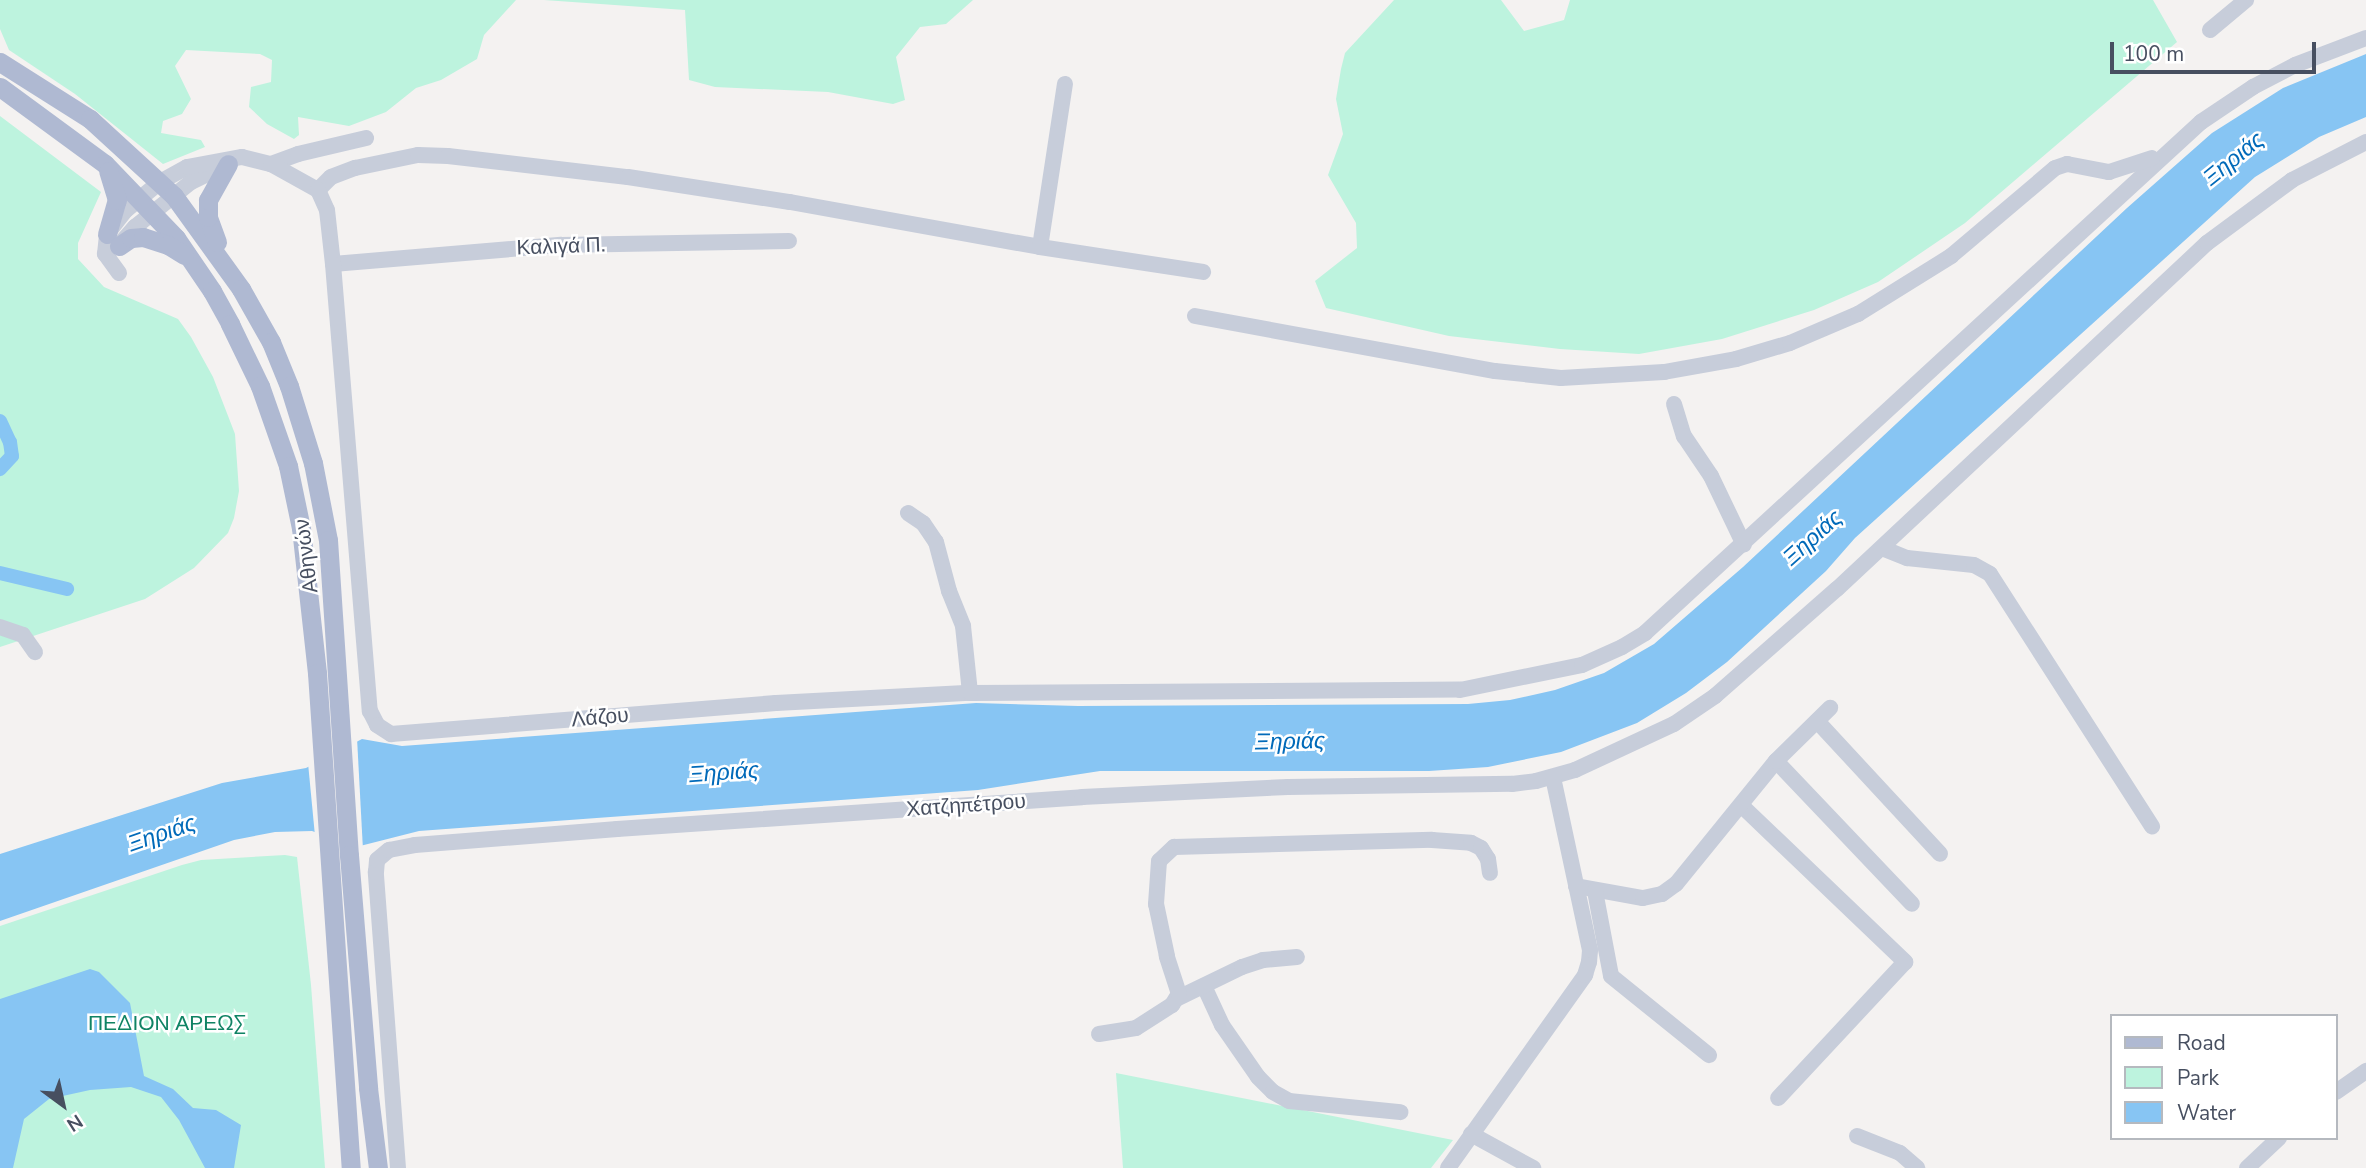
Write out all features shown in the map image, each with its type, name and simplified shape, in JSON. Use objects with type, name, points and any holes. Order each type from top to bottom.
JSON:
[{"type":"main road","name":"Αθηνών","points":[[0,62],[90,119],[167,189],[223,263],[271,342],[289,386],[313,463],[328,540],[349,855],[368,1088],[378,1168]]},
{"type":"main road","name":"Αθηνών","points":[[0,87],[105,164],[146,205],[197,268],[230,324],[260,386],[289,466],[310,593],[323,743],[328,857],[351,1168]]},
{"type":"main road","points":[[223,263],[208,216],[208,200],[235,161]]},
{"type":"main road","points":[[105,164],[117,200],[113,240],[148,237],[169,245],[197,268]]},
{"type":"street","points":[[2210,30],[2246,0]]},
{"type":"street","name":"Λάζου","points":[[333,264],[372,718],[383,731],[391,734],[834,699],[970,693],[1430,692],[1495,685],[1581,665],[1622,648],[1661,621],[2161,155],[2201,121],[2253,87],[2304,61],[2366,38]]},
{"type":"street","points":[[1040,247],[1065,85]]},
{"type":"street","points":[[271,164],[298,153],[366,138]]},
{"type":"street","name":"Χατζηπέτρου","points":[[398,1168],[376,872],[381,855],[415,845],[1082,797],[1288,787],[1512,784],[1553,777],[1684,718],[1715,696],[1882,548],[2207,243],[2292,180],[2366,142]]},
{"type":"street","points":[[318,190],[331,177],[355,168],[418,155],[448,156],[628,177],[1203,272]]},
{"type":"street","points":[[1195,316],[1495,370],[1561,378],[1664,372],[1747,356],[1790,343],[1858,314],[1951,256],[2055,168],[2067,164],[2109,172],[2161,155]]},
{"type":"street","points":[[113,240],[129,232],[146,205],[167,189],[191,182],[235,161],[271,164],[318,190],[327,210],[333,264]]},
{"type":"street","name":"Καλιγά Π.","points":[[333,264],[561,245],[789,242]]},
{"type":"street","points":[[1674,404],[1684,436],[1711,476],[1744,545]]},
{"type":"street","points":[[908,513],[923,523],[936,542],[962,626],[970,693]]},
{"type":"street","points":[[1882,548],[1907,558],[1974,565],[1990,574],[2152,826]]},
{"type":"street","points":[[0,627],[23,635],[35,652]]},
{"type":"street","points":[[1576,886],[1643,898],[1662,894],[1676,884],[1776,761],[1830,708]]},
{"type":"street","points":[[1816,721],[1940,854]]},
{"type":"street","points":[[1776,761],[1912,904]]},
{"type":"street","points":[[1448,1168],[1588,968],[1590,950],[1553,777]]},
{"type":"street","points":[[1742,806],[1905,962],[1778,1098]]},
{"type":"street","points":[[1176,999],[1179,988],[1167,956],[1156,904],[1159,861],[1174,847],[1432,840],[1471,844],[1481,848],[1488,859],[1490,873]]},
{"type":"street","points":[[1595,891],[1611,976],[1709,1055]]},
{"type":"street","points":[[1099,1034],[1136,1028],[1176,999],[1242,967],[1263,961],[1297,957]]},
{"type":"street","points":[[1204,986],[1222,1025],[1258,1077],[1273,1092],[1289,1101],[1400,1112]]},
{"type":"street","points":[[2338,1091],[2366,1071]]},
{"type":"street","points":[[1471,1133],[1533,1168]]},
{"type":"street","points":[[1857,1136],[1897,1152],[1917,1168]]},
{"type":"street","points":[[2247,1168],[2277,1140]]},
{"type":"green space","points":[[0,0],[516,0],[484,35],[477,59],[441,80],[416,88],[386,112],[349,126],[298,117],[299,135],[294,139],[267,124],[249,107],[251,87],[271,82],[272,60],[260,54],[186,50],[175,66],[191,99],[182,114],[163,121],[161,133],[201,140],[205,147],[163,164],[75,94],[9,50],[0,29]]},
{"type":"green space","points":[[544,0],[973,0],[946,24],[920,27],[896,57],[905,100],[893,104],[828,92],[715,87],[689,80],[685,10]]},
{"type":"green space","points":[[1394,0],[1501,0],[1524,31],[1564,20],[1570,0],[2153,0],[2177,42],[1965,223],[1878,282],[1814,310],[1722,339],[1639,354],[1560,349],[1449,336],[1326,308],[1315,281],[1357,248],[1356,223],[1328,175],[1343,134],[1336,99],[1341,69],[1345,53]]},
{"type":"green space","points":[[0,116],[101,192],[78,243],[78,259],[104,287],[178,319],[191,337],[213,377],[235,434],[239,491],[228,533],[194,568],[145,599],[0,647]]},
{"type":"green space","name":"ΠΕΔΙΟΝ ΑΡΕΩΣ","points":[[285,855],[297,857],[311,985],[325,1168],[0,1168],[0,926],[201,860]]},
{"type":"green space","points":[[1116,1073],[1453,1140],[1431,1168],[1123,1168]]},
{"type":"water","name":"Ξηριάς","points":[[2366,54],[2366,117],[2319,137],[2255,177],[1855,538],[1826,571],[1727,662],[1686,693],[1637,723],[1561,752],[1488,767],[1429,771],[1100,771],[978,790],[419,831],[356,847],[312,831],[275,832],[234,840],[0,921],[0,854],[222,783],[306,768],[362,739],[402,746],[976,703],[1078,706],[1468,704],[1510,700],[1555,690],[1604,673],[1654,644],[1743,567],[2127,208],[2212,133],[2283,88]]},
{"type":"water","points":[[90,969],[99,972],[130,1003],[144,1076],[173,1089],[193,1108],[216,1110],[241,1125],[234,1168],[205,1168],[179,1120],[161,1097],[131,1087],[90,1090],[49,1099],[24,1119],[13,1168],[0,1168],[0,999]]},
{"type":"pier","points":[[357,738],[363,850],[355,851],[315,836],[308,763],[349,739]]},
{"type":"waterway","points":[[0,421],[10,442],[12,456],[0,469]]},
{"type":"waterway","points":[[0,573],[67,589]]}]
